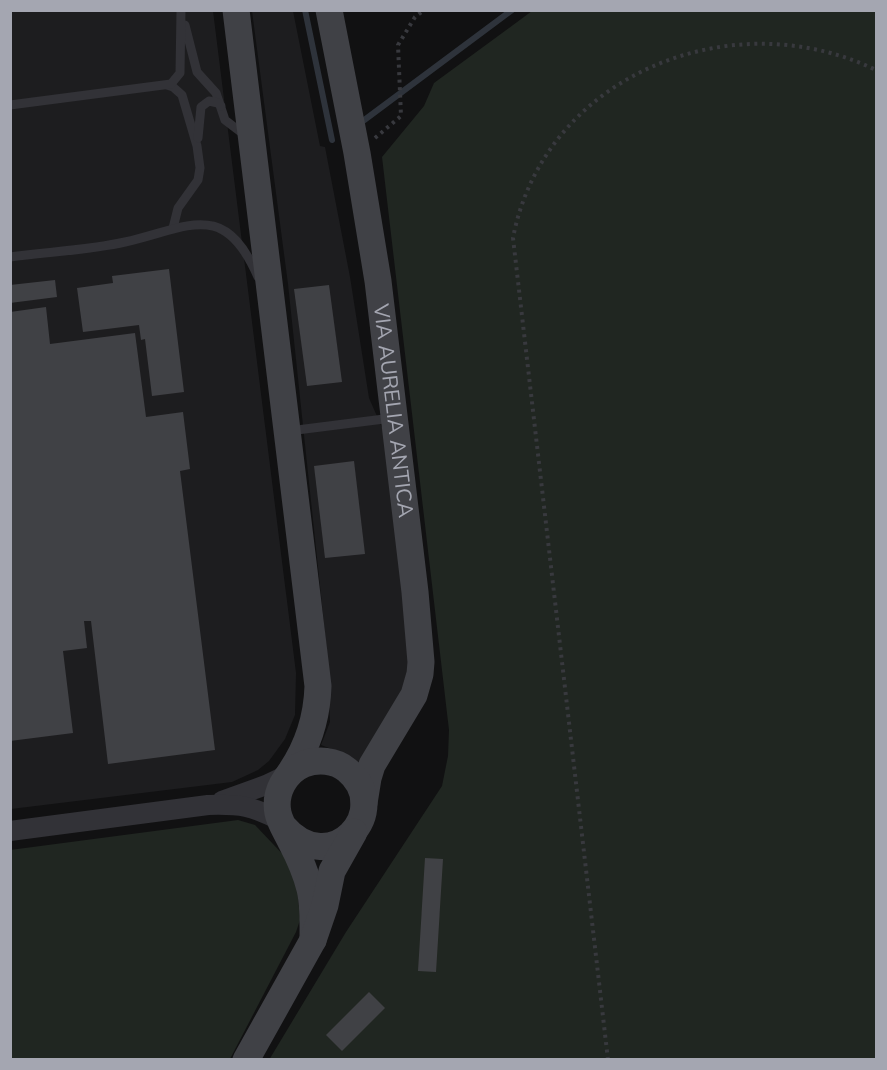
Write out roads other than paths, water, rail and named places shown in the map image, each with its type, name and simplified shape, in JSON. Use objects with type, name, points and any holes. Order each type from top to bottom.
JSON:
[{"type":"street","points":[[236,10],[318,686],[316,710],[310,734],[298,761],[283,782],[277,801],[282,824],[299,858],[311,891],[313,940]]},
{"type":"street","name":"VIA AURELIA ANTICA","points":[[246,1059],[313,940],[325,905],[332,871],[362,816],[372,765],[409,705],[420,674],[421,650],[415,592],[378,281],[357,153],[328,10]]},
{"type":"street","points":[[208,805],[239,795],[289,774],[301,765],[315,761],[329,761],[343,766],[358,782],[364,803]]},
{"type":"street","points":[[10,831],[208,805],[240,804],[258,809],[282,824],[292,837],[305,844],[319,847],[333,845],[346,839],[356,829]]},
{"type":"lane","points":[[10,105],[167,85],[175,81],[180,73],[181,10]]},
{"type":"lane","points":[[181,10],[194,67],[200,76],[213,87],[228,123],[244,134],[251,143]]},
{"type":"lane","points":[[167,85],[182,95],[198,146]]},
{"type":"lane","points":[[173,228],[178,208],[200,175],[198,146],[201,106],[213,101],[221,107]]},
{"type":"lane","points":[[10,257],[124,242],[173,228],[196,224],[207,225],[237,241],[250,260],[272,309]]},
{"type":"lane","points":[[287,432],[394,418]]},
{"type":"waterway","points":[[305,10],[332,140]]},
{"type":"waterway","points":[[363,121],[512,10]]}]
